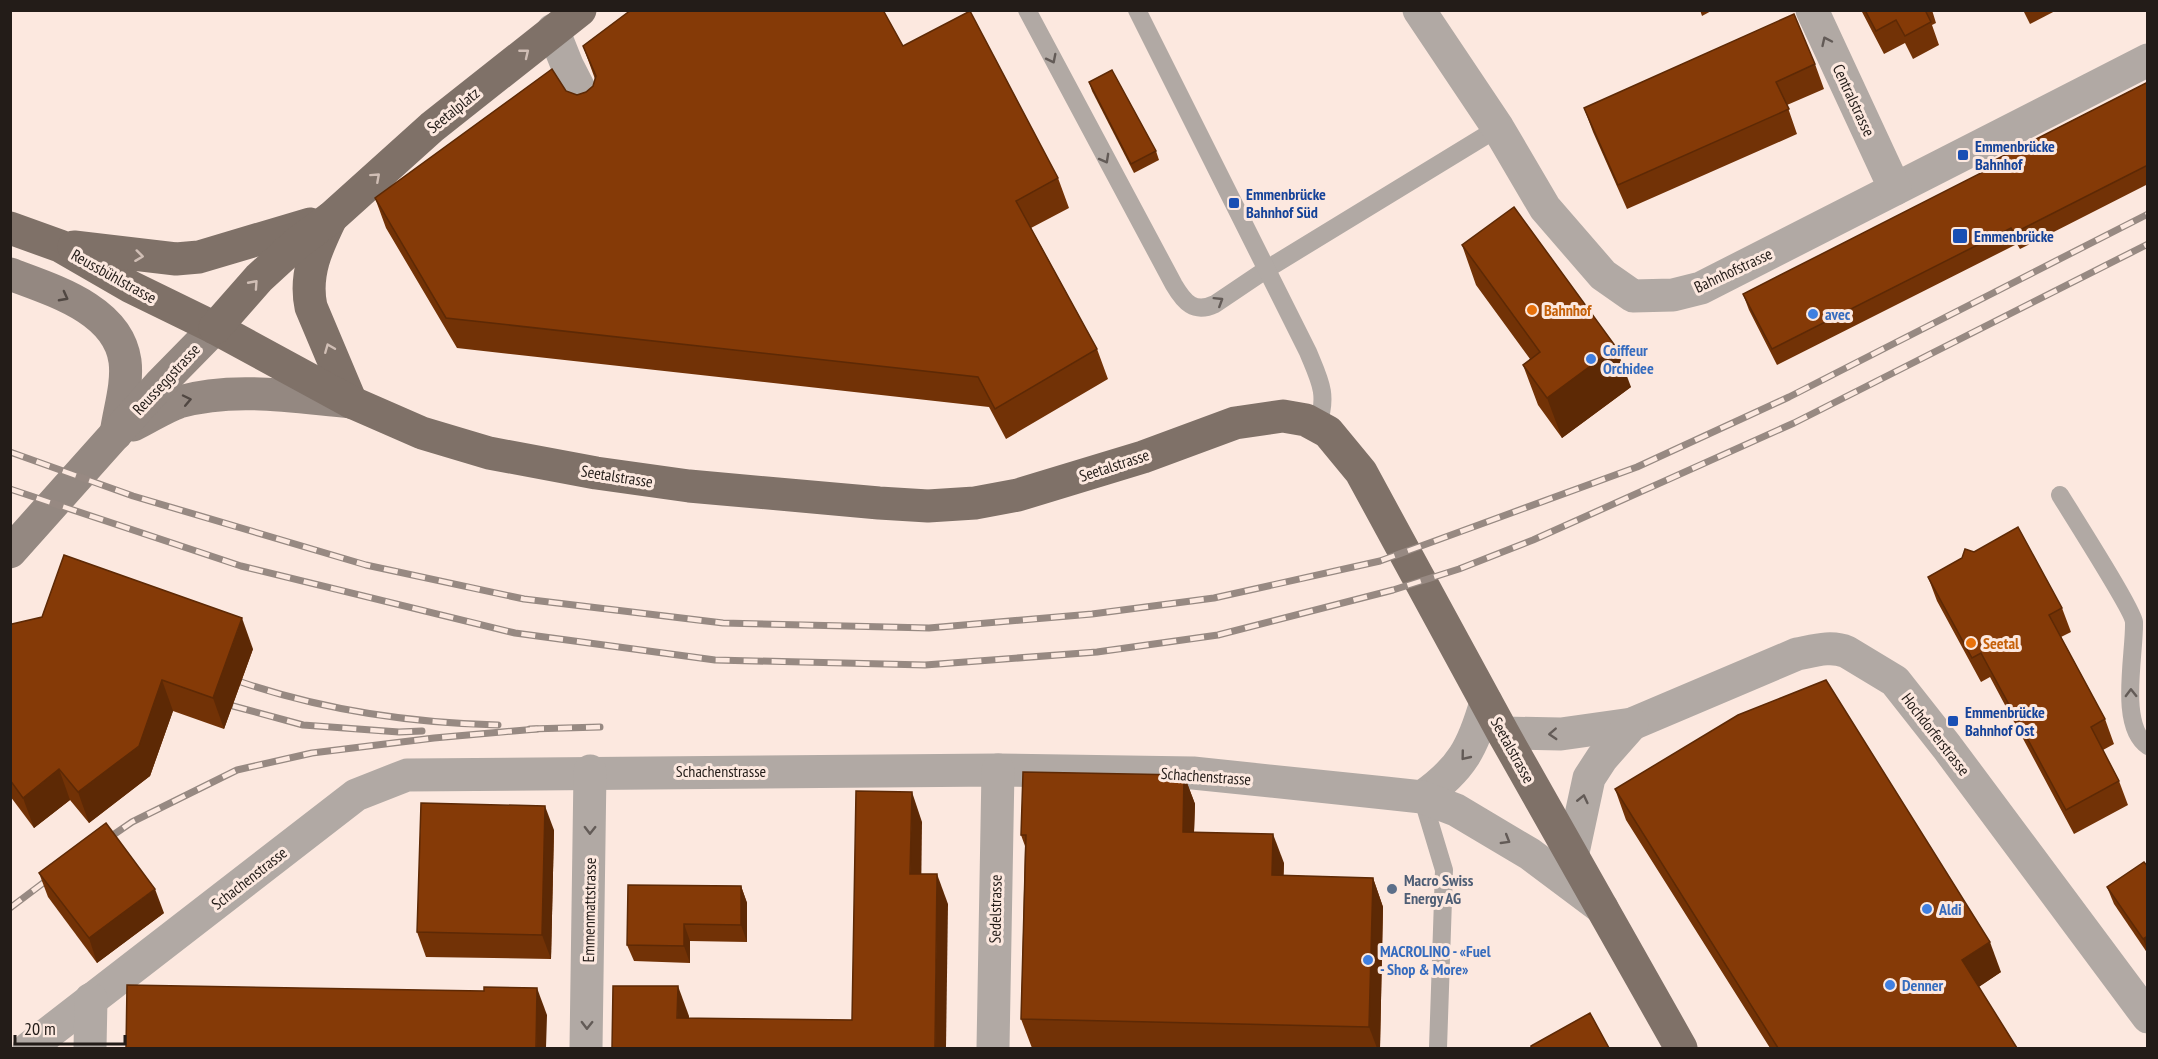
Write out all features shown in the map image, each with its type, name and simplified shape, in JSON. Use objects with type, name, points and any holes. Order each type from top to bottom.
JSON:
[{"type":"main road","name":"Seetalplatz","points":[[332,217],[432,127],[579,10]]},
{"type":"main road","points":[[60,246],[176,259],[199,257],[238,248],[332,217]]},
{"type":"main road","points":[[116,434],[177,403],[215,394],[266,394],[351,402],[311,307],[309,295],[313,260],[332,217]]},
{"type":"main road","name":"Reusseggstrasse","points":[[10,552],[259,278],[296,244],[332,217]]},
{"type":"main road","name":"Reussbühlstrasse","points":[[10,228],[60,246],[131,287],[215,328]]},
{"type":"main road","points":[[10,274],[53,291],[109,325],[125,362],[116,434]]},
{"type":"main road","name":"Seetalstrasse","points":[[215,328],[351,402],[422,433],[454,444],[596,473],[689,486],[928,506],[975,503],[1018,495],[1143,457],[1235,423],[1283,416],[1318,424],[1339,443],[1361,472],[1503,733],[1681,1048]]},
{"type":"street","name":"Bahnhofstrasse","points":[[1419,10],[1498,128],[1545,208],[1603,275],[1633,296],[1673,295],[1701,288],[2148,60]]},
{"type":"street","name":"Centralstrasse","points":[[1812,10],[1895,189]]},
{"type":"street","points":[[554,30],[567,65],[588,106]]},
{"type":"street","name":"Hochdorferstrasse","points":[[1503,733],[1561,734],[1632,724],[1797,654],[1839,649],[1866,662],[1895,681],[1947,747],[2148,1017]]},
{"type":"street","points":[[1422,797],[1443,783],[1471,748],[1486,702]]},
{"type":"street","name":"Hochdorferstrasse","points":[[1572,857],[1589,778],[1602,758],[1632,724]]},
{"type":"street","name":"Schachenstrasse","points":[[29,1048],[356,795],[407,775],[590,771],[998,770],[1193,773],[1422,797],[1456,810],[1530,854],[1602,909]]},
{"type":"street","name":"Sedelstrasse","points":[[993,1048],[998,770]]},
{"type":"street","name":"Emmenmattstrasse","points":[[586,1048],[590,771]]},
{"type":"street","points":[[90,1048],[91,999]]},
{"type":"lane","points":[[1027,10],[1185,303],[1193,307],[1208,308],[1267,269],[1498,128]]},
{"type":"lane","points":[[1137,10],[1319,376],[1325,403],[1318,424]]},
{"type":"lane","points":[[2060,495],[2141,616],[2130,694],[2134,730],[2148,746]]},
{"type":"lane","points":[[1422,797],[1444,870],[1438,1048]]},
{"type":"lane","points":[[91,999],[123,995]]},
{"type":"building","points":[[631,10],[883,10],[903,46],[970,11],[1058,178],[1016,201],[1097,349],[995,409],[978,377],[446,318],[375,198],[552,69],[566,91],[577,95],[586,92],[593,86],[596,76],[583,46]]},
{"type":"building","points":[[1865,10],[1925,10],[1931,22],[1905,36],[1896,20],[1876,31]]},
{"type":"building","points":[[1794,14],[1815,64],[1776,82],[1789,109],[1618,185],[1584,108]]},
{"type":"building","points":[[1112,70],[1156,151],[1131,164],[1089,82]]},
{"type":"building","points":[[2148,82],[2148,165],[2014,233],[2011,228],[1772,349],[1743,294],[1983,172],[1981,167]]},
{"type":"building","points":[[1514,207],[1616,347],[1547,398],[1523,365],[1540,352],[1462,245]]},
{"type":"building","points":[[2018,527],[2062,608],[2049,615],[2105,719],[2091,727],[2119,781],[2066,810],[1981,653],[1972,658],[1928,577],[1962,558],[1965,549],[1974,552]]},
{"type":"building","points":[[64,555],[242,618],[213,698],[162,680],[139,746],[78,792],[59,769],[23,798],[10,780],[10,625],[42,617]]},
{"type":"building","points":[[1826,680],[1990,942],[1962,960],[2017,1048],[1778,1048],[1615,789],[1738,715]]},
{"type":"building","points":[[1023,772],[1184,775],[1183,832],[1273,834],[1272,875],[1373,878],[1369,1027],[1021,1019],[1026,835],[1021,835]]},
{"type":"building","points":[[856,791],[912,792],[910,874],[937,874],[935,1048],[612,1048],[613,986],[678,986],[677,1018],[852,1020]]},
{"type":"building","points":[[421,803],[545,806],[542,935],[417,932]]},
{"type":"building","points":[[106,823],[155,889],[89,938],[39,873]]},
{"type":"building","points":[[2144,862],[2148,867],[2148,936],[2143,939],[2107,887]]},
{"type":"building","points":[[628,885],[741,886],[741,925],[684,924],[684,946],[627,945]]},
{"type":"building","points":[[127,985],[484,991],[484,987],[537,988],[536,1048],[126,1048]]},
{"type":"building","points":[[1590,1013],[1609,1048],[1531,1048],[1531,1046]]},
{"type":"railway","points":[[10,452],[133,496],[366,565],[524,599],[723,623],[929,628],[1092,614],[1214,598],[1380,561],[1637,467],[1789,397],[2148,214]]},
{"type":"railway","points":[[10,489],[241,566],[515,633],[715,660],[925,665],[1097,652],[1218,635],[1393,590],[1459,569],[1533,540],[1794,423],[2148,244]]},
{"type":"railway","points":[[241,682],[304,700],[368,713],[433,721],[498,725]]},
{"type":"railway","points":[[233,706],[303,725],[399,732],[422,731]]},
{"type":"railway","points":[[530,729],[600,727]]},
{"type":"railway","points":[[100,844],[132,822],[237,770],[312,753],[434,738],[537,729]]},
{"type":"railway","points":[[10,908],[55,874]]},
{"type":"place","name":"Emmenbrücke Bahnhof","points":[[1963,155]]},
{"type":"place","name":"Emmenbrücke Bahnhof Süd","points":[[1234,203]]},
{"type":"place","name":"Emmenbrücke","points":[[1960,236]]},
{"type":"place","name":"Bahnhof","points":[[1532,310]]},
{"type":"place","name":"avec","points":[[1813,314]]},
{"type":"place","name":"Coiffeur Orchidee","points":[[1591,359]]},
{"type":"place","name":"Seetal","points":[[1971,643]]},
{"type":"place","name":"Emmenbrücke Bahnhof Ost","points":[[1953,721]]},
{"type":"place","name":"Macro Swiss Energy AG","points":[[1392,889]]},
{"type":"place","name":"Aldi","points":[[1927,909]]},
{"type":"place","name":"MACROLINO - «Fuel - Shop & More»","points":[[1368,960]]},
{"type":"place","name":"Denner","points":[[1890,985]]}]
